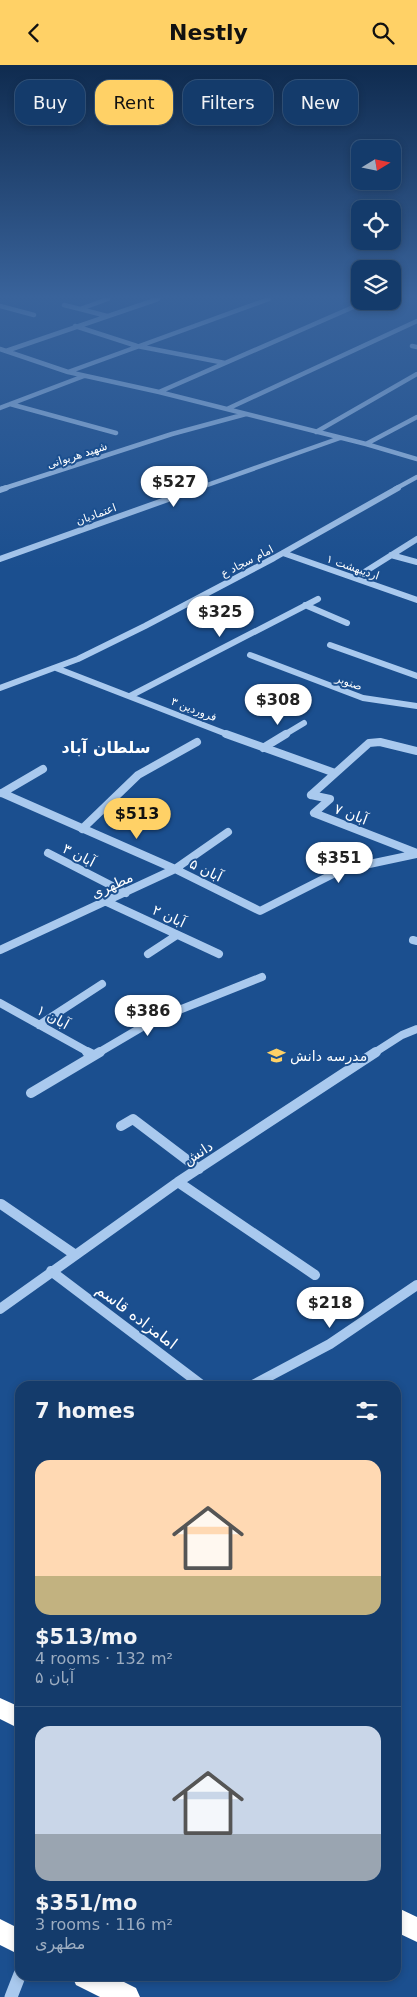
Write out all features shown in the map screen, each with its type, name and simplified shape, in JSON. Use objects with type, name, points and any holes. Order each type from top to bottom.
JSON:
[{"type":"highway","points":[[0,1708],[15,1716]]},
{"type":"highway","points":[[401,1922],[417,1930]]},
{"type":"highway","points":[[0,1931],[15,1940]]},
{"type":"highway","points":[[95,1981],[127,1997]]},
{"type":"street","points":[[0,408],[49,389]]},
{"type":"street","points":[[146,389],[366,444],[417,459]]},
{"type":"street","points":[[159,392],[165,389]]},
{"type":"street","points":[[227,409],[270,389]]},
{"type":"street","points":[[316,432],[391,389]]},
{"type":"street","points":[[10,404],[116,433]]},
{"type":"street","name":"شهید هریوانی","points":[[0,490],[172,434],[246,414]]},
{"type":"street","points":[[366,444],[417,417]]},
{"type":"street","name":"اعتمادیان","points":[[0,559],[340,438]]},
{"type":"street","name":"امام سجاد ع","points":[[0,688],[56,668],[144,626],[283,553],[417,477]]},
{"type":"street","points":[[355,578],[417,539]]},
{"type":"street","name":"اردیبهشت ۱","points":[[283,553],[417,600]]},
{"type":"street","points":[[392,555],[417,562]]},
{"type":"street","name":"فروردین ۳","points":[[130,696],[318,599]]},
{"type":"street","points":[[304,605],[347,623]]},
{"type":"street","points":[[330,645],[417,677]]},
{"type":"street","name":"صنوبر","points":[[250,655],[363,698],[417,706]]},
{"type":"street","name":"فروردین ۳","points":[[56,668],[263,748],[335,773]]},
{"type":"street","points":[[263,748],[304,723]]},
{"type":"street","points":[[82,829],[138,775],[197,742]]},
{"type":"street","points":[[311,795],[369,743],[380,742],[417,751]]},
{"type":"street","name":"آبان ۵","points":[[42,769],[2,793],[175,869],[260,911],[341,870],[417,854]]},
{"type":"street","name":"آبان ۷","points":[[311,795],[330,799],[314,813],[417,854]]},
{"type":"street","name":"مطهری","points":[[0,950],[175,869],[228,832]]},
{"type":"street","name":"آبان ۳","points":[[48,853],[126,893]]},
{"type":"street","name":"آبان ۲","points":[[107,902],[219,955]]},
{"type":"street","points":[[148,954],[177,935]]},
{"type":"street","points":[[31,1093],[154,1020],[262,977]]},
{"type":"street","points":[[39,1025],[102,984]]},
{"type":"street","name":"آبان ۱","points":[[0,1003],[93,1055]]},
{"type":"street","name":"دانش","points":[[0,1309],[74,1254],[178,1182],[402,1035],[417,1029]]},
{"type":"street","points":[[121,1126],[132,1119],[199,1169]]},
{"type":"street","points":[[178,1182],[315,1275]]},
{"type":"street","points":[[1,1204],[74,1254]]},
{"type":"street","name":"امامزاده قاسم","points":[[51,1271],[196,1381]]},
{"type":"street","points":[[260,1381],[330,1344],[417,1285]]},
{"type":"street","points":[[11,1997],[17,1981]]},
{"type":"place","name":"مدرسه دانش","points":[[276,1056]]},
{"type":"district","name":"سلطان آباد","points":[[106,747]]}]
